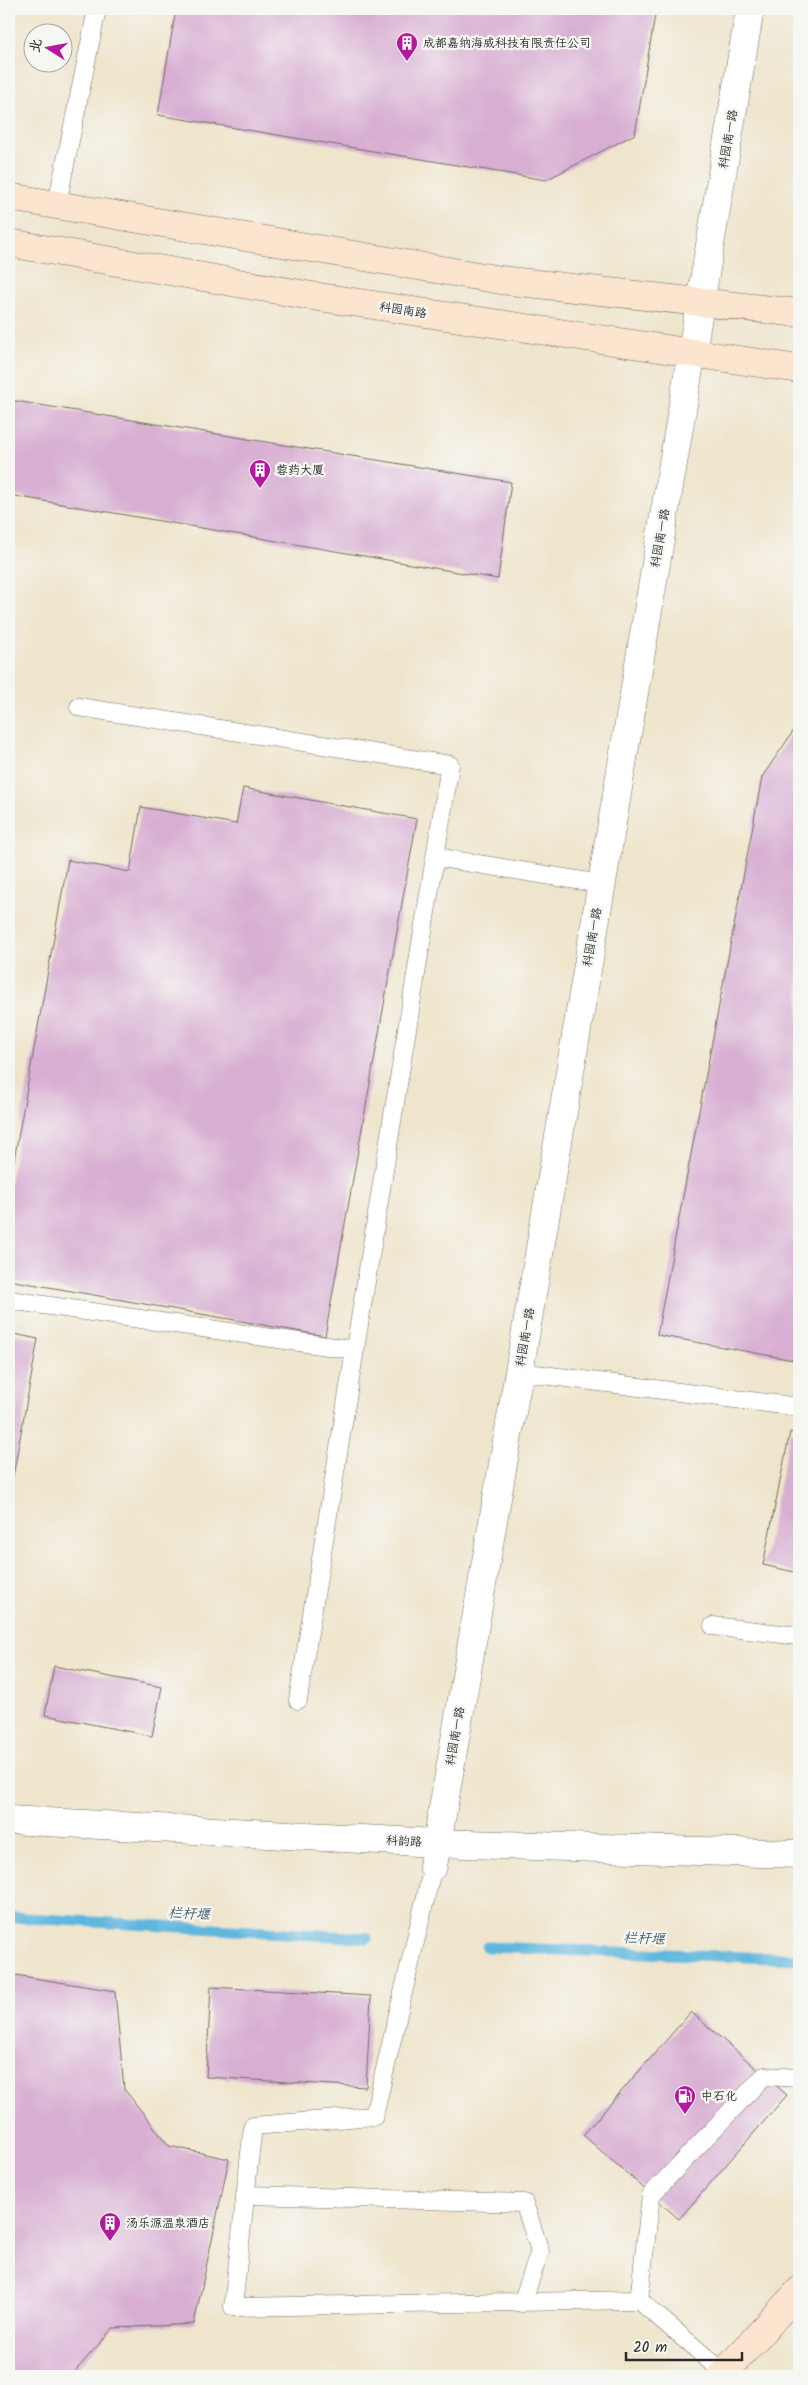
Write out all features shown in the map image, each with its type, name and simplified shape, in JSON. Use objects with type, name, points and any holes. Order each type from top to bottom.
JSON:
[{"type":"street","name":"科园南一路","points":[[434,1854],[519,1372],[600,884],[750,9]]},
{"type":"street","points":[[9,196],[500,280],[799,313]]},
{"type":"street","name":"科园南路","points":[[9,243],[306,295],[799,369]]},
{"type":"street","name":"科韵路","points":[[9,1820],[434,1854],[799,1854]]},
{"type":"street","points":[[723,2375],[799,2291]]},
{"type":"lane","points":[[57,204],[97,9]]},
{"type":"lane","points":[[79,707],[450,765],[298,1700]]},
{"type":"lane","points":[[435,857],[600,884]]},
{"type":"lane","points":[[9,1300],[355,1350]]},
{"type":"lane","points":[[519,1372],[799,1407]]},
{"type":"lane","points":[[713,1626],[799,1636]]},
{"type":"lane","points":[[434,1854],[374,2116],[253,2126],[233,2307],[638,2300],[723,2375]]},
{"type":"lane","points":[[638,2300],[651,2195],[764,2076],[799,2078]]},
{"type":"lane","points":[[245,2195],[524,2203],[540,2252],[522,2302]]},
{"type":"building","name":"成都嘉纳海威科技有限责任公司","points":[[176,9],[656,9],[635,134],[546,180],[158,115]]},
{"type":"building","name":"蓉药大厦","points":[[9,400],[511,482],[498,579],[9,495]]},
{"type":"building","points":[[799,723],[799,1361],[657,1335],[762,777]]},
{"type":"building","points":[[243,788],[417,819],[325,1336],[9,1280],[9,1188],[68,860],[130,872],[141,807],[236,824]]},
{"type":"building","points":[[9,1333],[38,1339],[10,1493],[9,1493]]},
{"type":"building","points":[[790,1432],[799,1434],[799,1573],[763,1565]]},
{"type":"building","points":[[54,1666],[162,1687],[152,1736],[45,1715]]},
{"type":"building","name":"汤乐源温泉酒店","points":[[9,1974],[115,1991],[124,2089],[169,2146],[229,2159],[194,2324],[113,2328],[71,2376],[9,2376]]},
{"type":"building","points":[[211,1987],[371,1996],[366,2087],[206,2077]]},
{"type":"building","name":"中石化","points":[[691,2012],[787,2095],[679,2219],[583,2135]]},
{"type":"waterway","name":"栏杆堰","points":[[9,1917],[367,1938]]},
{"type":"waterway","name":"栏杆堰","points":[[487,1947],[799,1959]]},
{"type":"place","name":"成都嘉纳海威科技有限责任公司","points":[[407,62]]},
{"type":"place","name":"蓉药大厦","points":[[260,489]]},
{"type":"place","name":"中石化","points":[[685,2115]]},
{"type":"place","name":"汤乐源温泉酒店","points":[[110,2242]]}]
